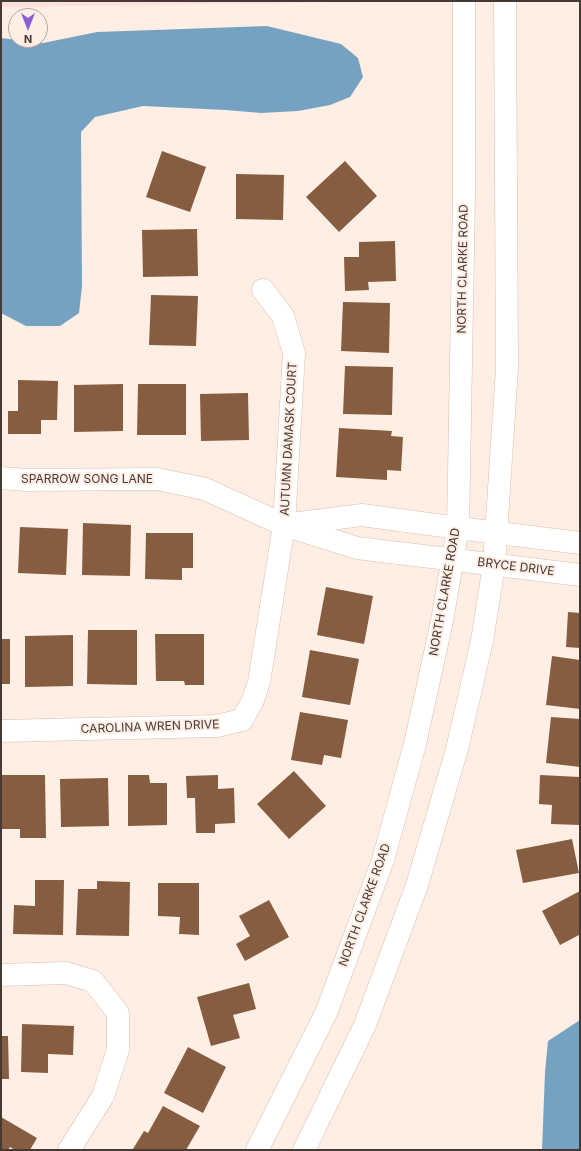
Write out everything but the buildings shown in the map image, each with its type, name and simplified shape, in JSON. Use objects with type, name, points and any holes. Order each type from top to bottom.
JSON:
[{"type":"street","name":"NORTH CLARKE ROAD","points":[[257,1150],[326,1013],[383,860],[415,744],[442,621],[453,560],[458,528],[464,195],[464,1]]},
{"type":"street","points":[[304,1150],[365,1025],[418,885],[457,749],[482,641],[494,565],[507,368],[505,1]]},
{"type":"street","name":"AUTUMN DAMASK COURT","points":[[263,290],[283,316],[294,353],[284,524]]},
{"type":"street","name":"SPARROW SONG LANE","points":[[1,478],[27,480],[157,479],[205,489],[284,524],[357,548],[453,560]]},
{"type":"street","points":[[357,548],[362,515]]},
{"type":"street","points":[[284,524],[362,515],[580,543]]},
{"type":"street","name":"CAROLINA WREN DRIVE","points":[[1,731],[217,726],[242,720],[253,700],[259,682],[284,524]]},
{"type":"street","name":"BRYCE DRIVE","points":[[453,560],[580,575]]},
{"type":"street","points":[[1,975],[66,973],[93,981],[118,1013],[118,1050],[103,1096],[69,1150]]},
{"type":"shaded area","points":[[1,1],[452,1],[1,7]]},
{"type":"water","points":[[267,26],[341,44],[358,58],[363,77],[350,97],[330,105],[298,111],[261,113],[143,106],[95,117],[81,132],[82,286],[79,313],[60,326],[26,326],[1,313],[1,38],[8,39],[8,48],[48,48],[48,42],[97,32]]},
{"type":"water","points":[[580,1020],[580,1150],[542,1150],[545,1072],[548,1041]]}]
